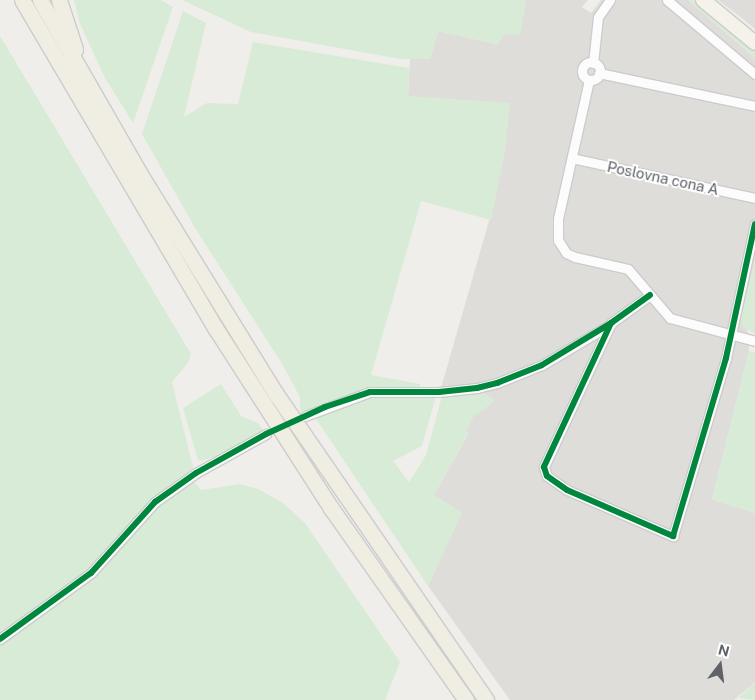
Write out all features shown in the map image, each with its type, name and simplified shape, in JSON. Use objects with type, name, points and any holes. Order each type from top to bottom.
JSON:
[{"type":"highway","points":[[22,0],[216,329],[331,508],[466,700]]},
{"type":"highway","points":[[40,0],[77,66],[276,394],[486,700]]},
{"type":"highway","points":[[59,0],[74,42],[77,66]]},
{"type":"main road","points":[[703,0],[755,43]]},
{"type":"street","points":[[592,63],[598,17],[610,0]]},
{"type":"street","points":[[666,0],[755,74]]},
{"type":"street","points":[[592,63],[598,66],[600,73],[596,79],[589,80],[583,76],[582,70],[586,64],[592,63]]},
{"type":"street","points":[[600,73],[755,106]]},
{"type":"street","points":[[589,80],[558,219],[558,240],[566,253],[575,257],[628,269],[670,318],[730,336],[755,341]]},
{"type":"street","name":"Poslovna cona A","points":[[572,158],[755,198]]},
{"type":"street","points":[[611,324],[544,467],[547,476],[567,490],[673,536],[712,412],[755,224]]},
{"type":"street","points":[[305,416],[370,392],[439,392],[477,388],[497,383],[542,365],[611,324],[650,295]]},
{"type":"street","points":[[0,639],[92,573],[155,502],[196,473],[266,434]]},
{"type":"shaded area","points":[[526,0],[588,0],[582,7],[591,13],[601,0],[688,0],[755,58],[755,261],[741,318],[748,332],[749,351],[712,499],[755,513],[755,682],[734,700],[510,700],[428,586],[461,513],[434,495],[468,434],[465,432],[485,393],[442,396],[441,388],[493,207],[408,96],[410,59],[430,59],[438,31],[497,44],[504,34],[520,34]]},
{"type":"shaded area","points":[[718,0],[755,0],[755,29],[738,15]]},
{"type":"green space","points":[[74,0],[161,0],[173,7],[133,123],[105,78],[80,24]]},
{"type":"green space","points":[[182,0],[526,0],[520,35],[504,34],[497,44],[438,31],[430,59],[400,59],[251,32]]},
{"type":"green space","points":[[688,0],[697,0],[755,51],[755,58]]},
{"type":"green space","points":[[183,11],[206,23],[184,117],[207,103],[238,104],[253,42],[409,68],[408,96],[510,103],[505,151],[491,220],[421,201],[371,375],[420,384],[420,388],[366,389],[300,412],[300,397],[281,362],[195,228],[142,134]]},
{"type":"green space","points":[[0,36],[191,354],[188,363],[172,382],[194,471],[192,480],[201,490],[240,484],[258,489],[283,503],[305,523],[400,662],[385,700],[0,700]]},
{"type":"green space","points":[[755,261],[755,334],[743,327],[741,318]]},
{"type":"green space","points":[[749,351],[755,352],[755,513],[712,500]]},
{"type":"green space","points":[[221,384],[241,416],[258,423],[264,431],[212,458],[198,461],[183,408]]},
{"type":"green space","points":[[485,393],[495,401],[473,417],[466,432],[468,433],[434,495],[462,513],[428,586],[314,416],[363,397],[436,396],[422,446],[393,461],[409,482],[426,455],[442,396]]},
{"type":"green space","points":[[755,682],[755,700],[738,698]]},
{"type":"cycle path","points":[[650,295],[611,323],[544,467],[547,476],[567,490],[673,536],[726,358],[755,224]]},
{"type":"cycle path","points":[[0,639],[91,573],[155,502],[196,473],[266,434],[325,407],[370,392],[439,392],[477,388],[497,383],[542,365],[611,323]]}]
